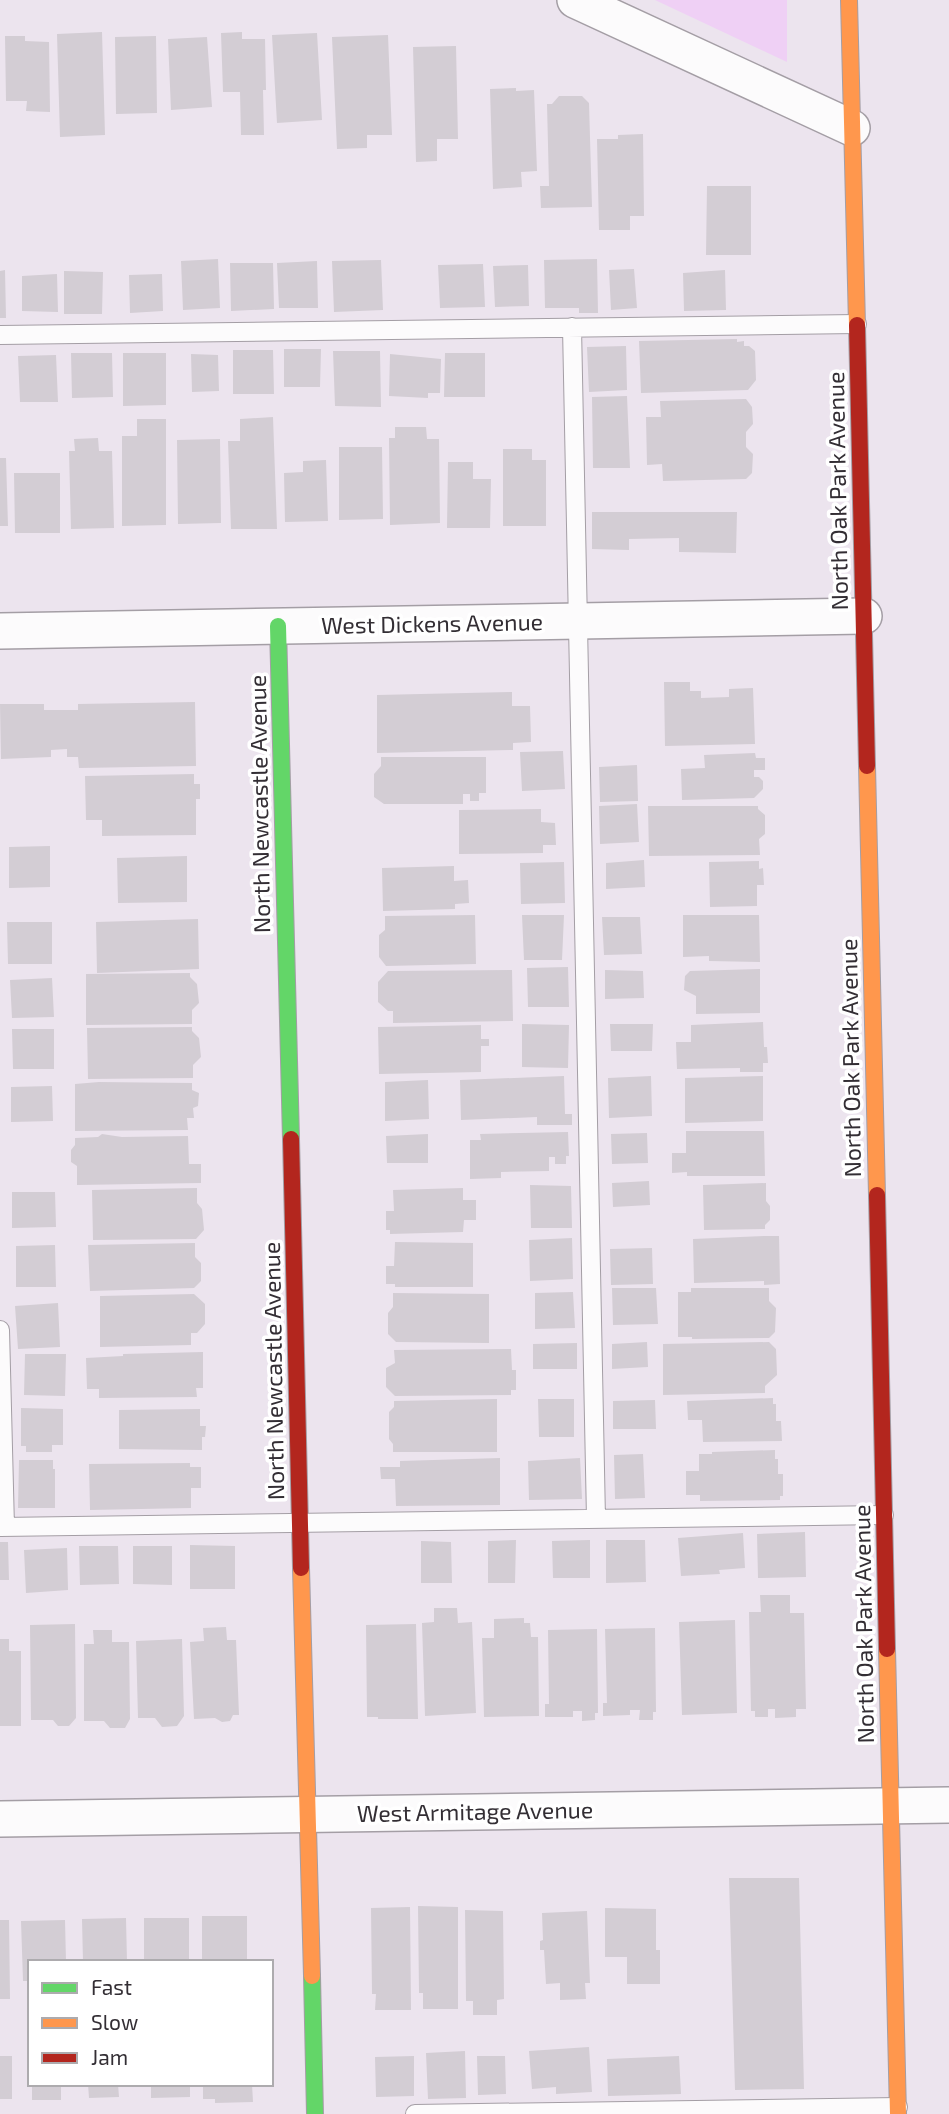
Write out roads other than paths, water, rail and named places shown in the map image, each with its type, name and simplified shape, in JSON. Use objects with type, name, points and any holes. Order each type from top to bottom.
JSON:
[{"type":"street","points":[[575,0],[852,128]]},
{"type":"street","name":"North Oak Park Avenue","points":[[849,0],[898,2111]]},
{"type":"street","name":"West Dickens Avenue","points":[[0,631],[863,616]]},
{"type":"street","name":"North Newcastle Avenue","points":[[278,626],[315,2114]]},
{"type":"street","name":"West Armitage Avenue","points":[[0,1819],[949,1805]]},
{"type":"lane","points":[[0,335],[857,324]]},
{"type":"lane","points":[[572,327],[596,1519]]},
{"type":"lane","points":[[0,1331],[3,1527],[884,1515]]},
{"type":"lane","points":[[415,2114],[898,2111]]}]
